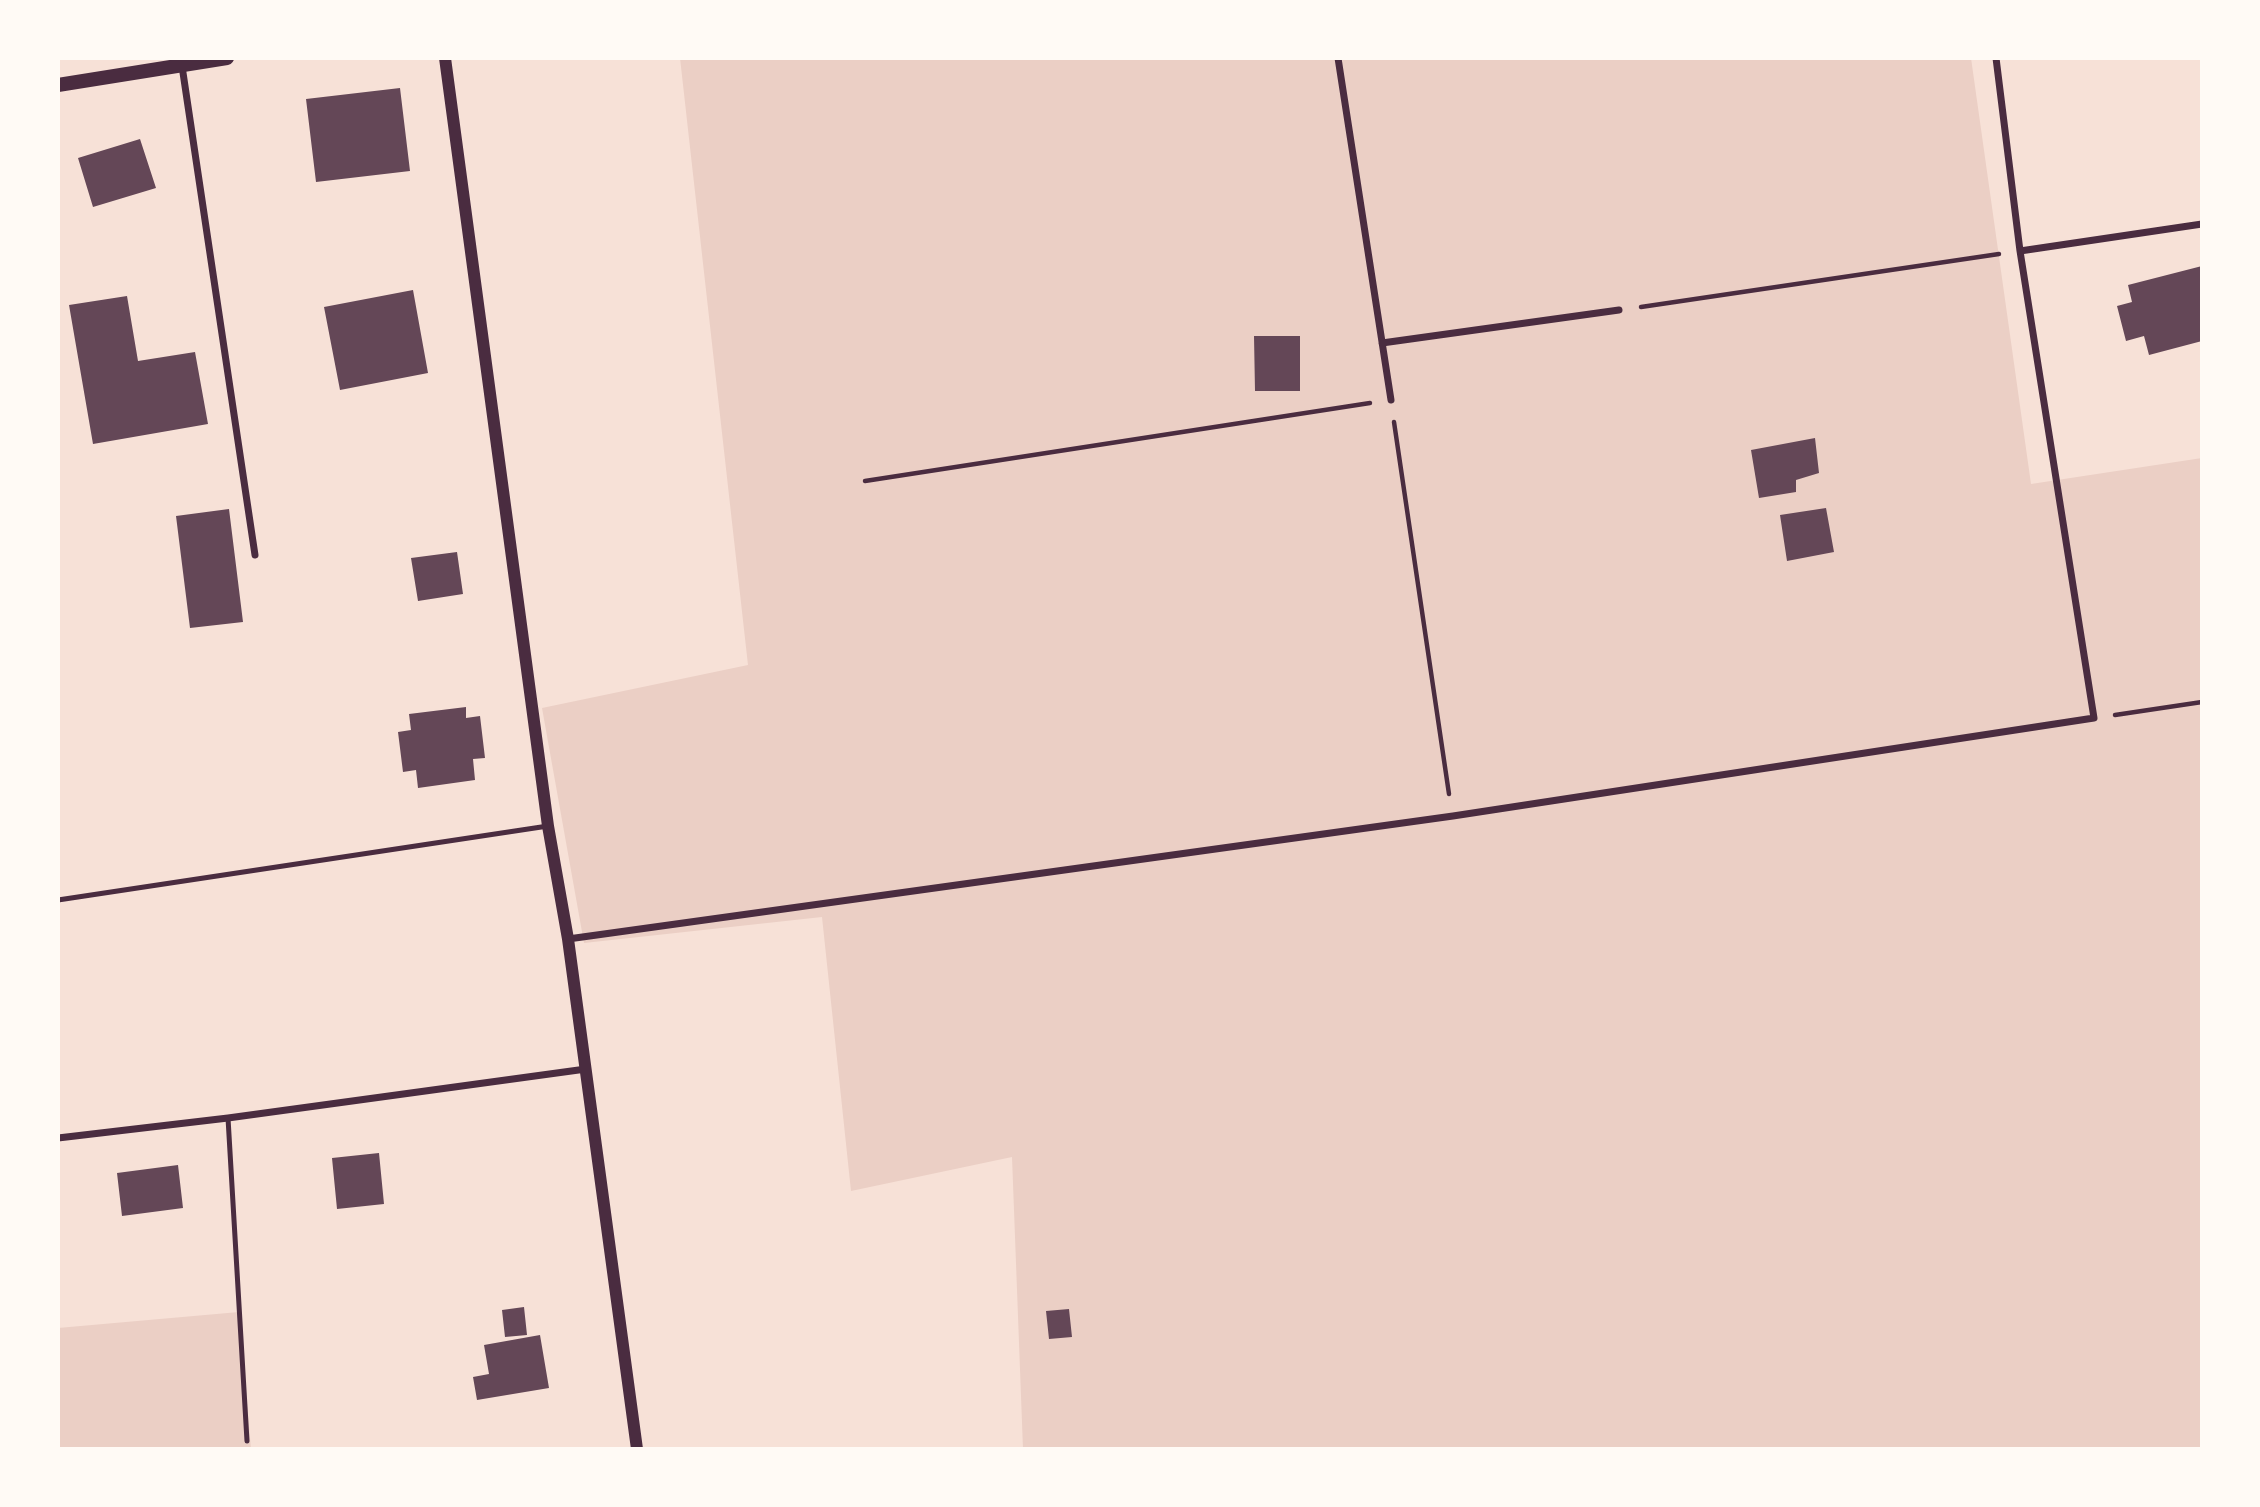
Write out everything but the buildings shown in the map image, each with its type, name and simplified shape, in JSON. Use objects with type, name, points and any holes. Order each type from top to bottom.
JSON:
[{"type":"main road","points":[[58,85],[227,58]]},
{"type":"street","points":[[445,58],[548,826],[568,939],[637,1449]]},
{"type":"street","points":[[1338,58],[1391,400]]},
{"type":"street","points":[[568,939],[1453,816],[2094,719],[2020,251],[1996,58]]},
{"type":"street","points":[[182,66],[256,555]]},
{"type":"street","points":[[2020,251],[2202,224]]},
{"type":"street","points":[[1382,343],[1619,310]]},
{"type":"street","points":[[58,1138],[228,1118],[586,1069]]},
{"type":"lane","points":[[58,900],[548,826]]},
{"type":"lane","points":[[228,1118],[247,1441]]},
{"type":"path","points":[[1619,310],[2020,251]]},
{"type":"path","points":[[865,481],[1391,400],[1453,816]]},
{"type":"path","points":[[2094,719],[2202,702]]},
{"type":"shaded area","points":[[680,58],[1971,58],[2031,484],[2202,458],[2202,1449],[1023,1449],[1012,1157],[851,1191],[822,917],[584,943],[542,708],[748,665]]},
{"type":"shaded area","points":[[239,1312],[251,1449],[58,1449],[58,1328]]}]
